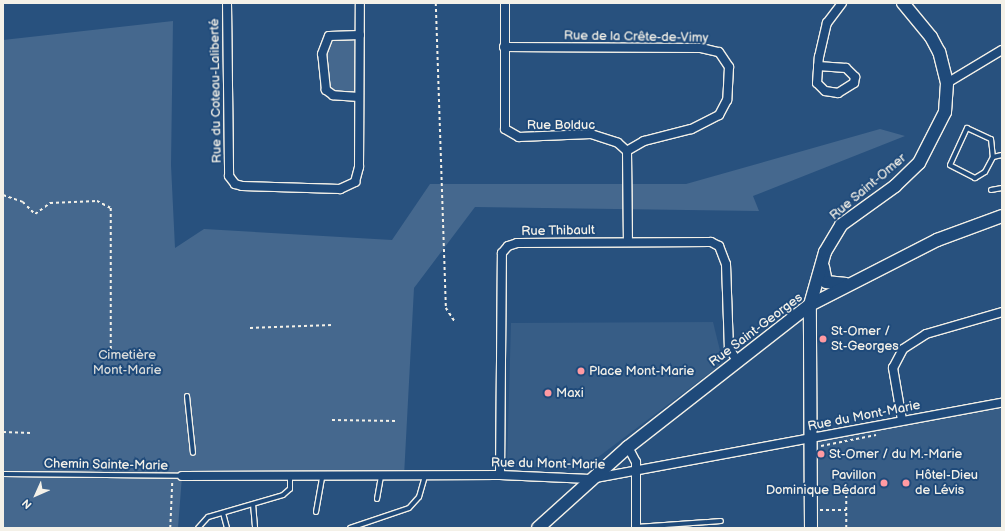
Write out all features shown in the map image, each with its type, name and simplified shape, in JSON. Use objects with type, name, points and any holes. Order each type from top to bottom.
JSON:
[{"type":"street","name":"Rue du Coteau-Laliberté","points":[[227,3],[229,176],[235,184],[340,189],[355,182],[360,167],[360,3]]},
{"type":"street","name":"Rue Bolduc","points":[[504,3],[505,129],[519,137],[591,134],[618,143],[627,151]]},
{"type":"street","points":[[818,66],[846,68],[855,77],[854,82],[838,93],[825,91],[817,83],[818,66],[827,23],[842,3]]},
{"type":"street","name":"Rue Saint-Omer","points":[[811,528],[810,305],[825,252],[841,225],[895,186],[918,163],[944,112],[947,83],[931,37],[903,3]]},
{"type":"street","points":[[359,97],[333,94],[326,90],[322,68],[324,42],[330,36],[360,35]]},
{"type":"street","name":"Rue de la Crête-de-Vimy","points":[[504,47],[701,48],[719,52],[729,67],[727,100],[719,115],[691,129],[644,141],[627,151]]},
{"type":"street","points":[[947,83],[1002,50]]},
{"type":"street","points":[[627,151],[628,242]]},
{"type":"street","name":"Rue Saint-Georges","points":[[538,528],[590,479],[628,447],[810,305],[848,284],[938,240],[1002,216]]},
{"type":"street","name":"Rue Thibault","points":[[500,475],[502,253],[517,242],[711,242],[719,246],[726,264],[729,348],[737,361]]},
{"type":"street","points":[[825,252],[822,272],[826,282],[848,284]]},
{"type":"street","points":[[902,420],[893,368],[903,349],[926,334],[1002,312]]},
{"type":"street","name":"Rue du Mont-Marie","points":[[182,476],[322,478],[500,475],[590,479],[810,439],[902,420],[1002,403]]},
{"type":"street","points":[[628,447],[634,454],[636,527]]},
{"type":"lane","points":[[993,157],[990,139],[967,128],[950,165],[975,178],[985,172],[993,157],[1002,155]]},
{"type":"lane","points":[[991,190],[1002,188]]},
{"type":"lane","points":[[187,396],[193,453]]},
{"type":"lane","name":"Chemin Sainte-Marie","points":[[3,474],[182,476]]},
{"type":"lane","points":[[350,528],[409,508],[419,497],[425,476]]},
{"type":"lane","points":[[377,499],[381,477]]},
{"type":"lane","points":[[198,528],[208,518],[283,495],[290,488],[290,478]]},
{"type":"lane","points":[[316,512],[322,478]]},
{"type":"lane","points":[[253,504],[255,528]]},
{"type":"lane","points":[[223,513],[227,528]]},
{"type":"lane","points":[[636,527],[720,521]]},
{"type":"path","points":[[436,3],[446,308],[455,322]]},
{"type":"path","points":[[3,195],[23,202],[35,214],[50,203],[97,201],[111,208],[111,360]]},
{"type":"path","points":[[250,328],[332,325]]},
{"type":"path","points":[[332,420],[397,420]]},
{"type":"path","points":[[3,432],[31,433]]},
{"type":"path","points":[[170,528],[172,476]]},
{"type":"path","points":[[846,494],[846,528]]},
{"type":"path","points":[[810,510],[846,510]]},
{"type":"shaded area","points":[[713,322],[723,363],[581,470],[507,465],[511,323]]},
{"type":"shaded area","name":"Hôtel-Dieu de Lévis","points":[[1002,401],[1002,528],[809,528],[810,439]]},
{"type":"green space","name":"Cimetière Mont-Marie","points":[[173,21],[171,165],[175,248],[204,229],[392,240],[430,184],[686,184],[880,129],[905,136],[753,196],[759,211],[475,207],[414,288],[404,476],[182,476],[178,528],[3,528],[3,40]]},
{"type":"green space","points":[[360,35],[359,97],[326,90],[322,68],[329,36]]},
{"type":"place","name":"St-Omer / St-Georges","points":[[823,339]]},
{"type":"place","name":"Place Mont-Marie","points":[[581,371]]},
{"type":"place","name":"Maxi","points":[[548,393]]},
{"type":"place","name":"St-Omer / du M.-Marie","points":[[821,454]]},
{"type":"place","name":"Pavillon Dominique Bédard","points":[[884,483]]},
{"type":"place","name":"Hôtel-Dieu de Lévis","points":[[906,483]]}]
